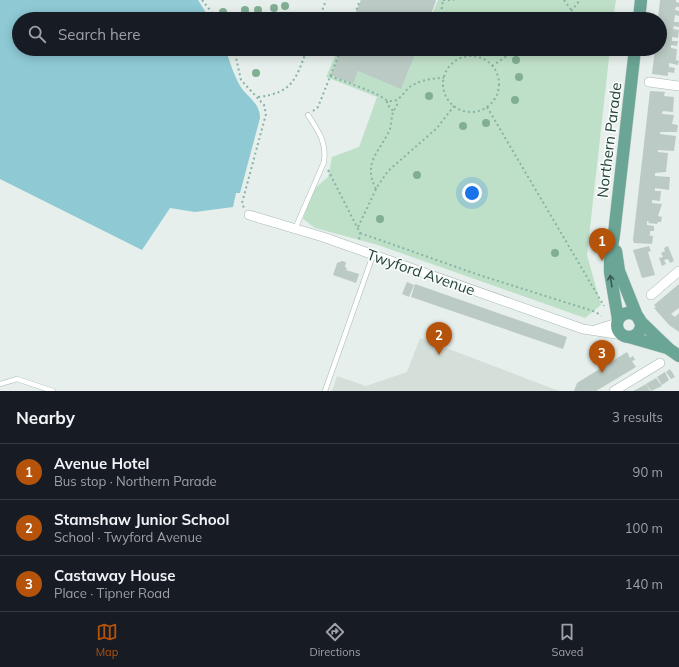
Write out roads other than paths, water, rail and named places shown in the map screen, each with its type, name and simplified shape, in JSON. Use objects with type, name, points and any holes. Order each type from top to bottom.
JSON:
[{"type":"main road","points":[[640,12],[641,0]]},
{"type":"main road","name":"Northern Parade","points":[[614,234],[634,56]]},
{"type":"main road","points":[[614,234],[619,271],[638,318],[639,331],[626,336]]},
{"type":"main road","points":[[614,234],[610,260],[610,272],[618,321],[618,330],[626,336],[669,349]]},
{"type":"main road","points":[[618,321],[627,313],[638,318],[669,349],[679,356]]},
{"type":"street","points":[[649,82],[679,86]]},
{"type":"street","name":"Twyford Avenue","points":[[249,215],[373,255],[592,331],[626,336]]},
{"type":"street","points":[[651,295],[679,271]]},
{"type":"street","points":[[592,331],[618,321]]},
{"type":"street","points":[[614,391],[660,363]]},
{"type":"lane","points":[[295,229],[324,162],[324,143],[308,115]]},
{"type":"lane","points":[[325,391],[373,255]]},
{"type":"lane","points":[[0,384],[17,379],[53,391]]},
{"type":"water","points":[[0,0],[198,0],[206,12],[12,12],[12,56],[228,56],[242,89],[258,108],[260,118],[240,193],[236,193],[233,207],[195,212],[170,208],[142,250],[0,179]]},
{"type":"place","name":"Avenue Hotel","points":[[602,261]]},
{"type":"place","name":"Stamshaw Junior School","points":[[439,355]]},
{"type":"place","name":"Castaway House","points":[[602,373]]}]
